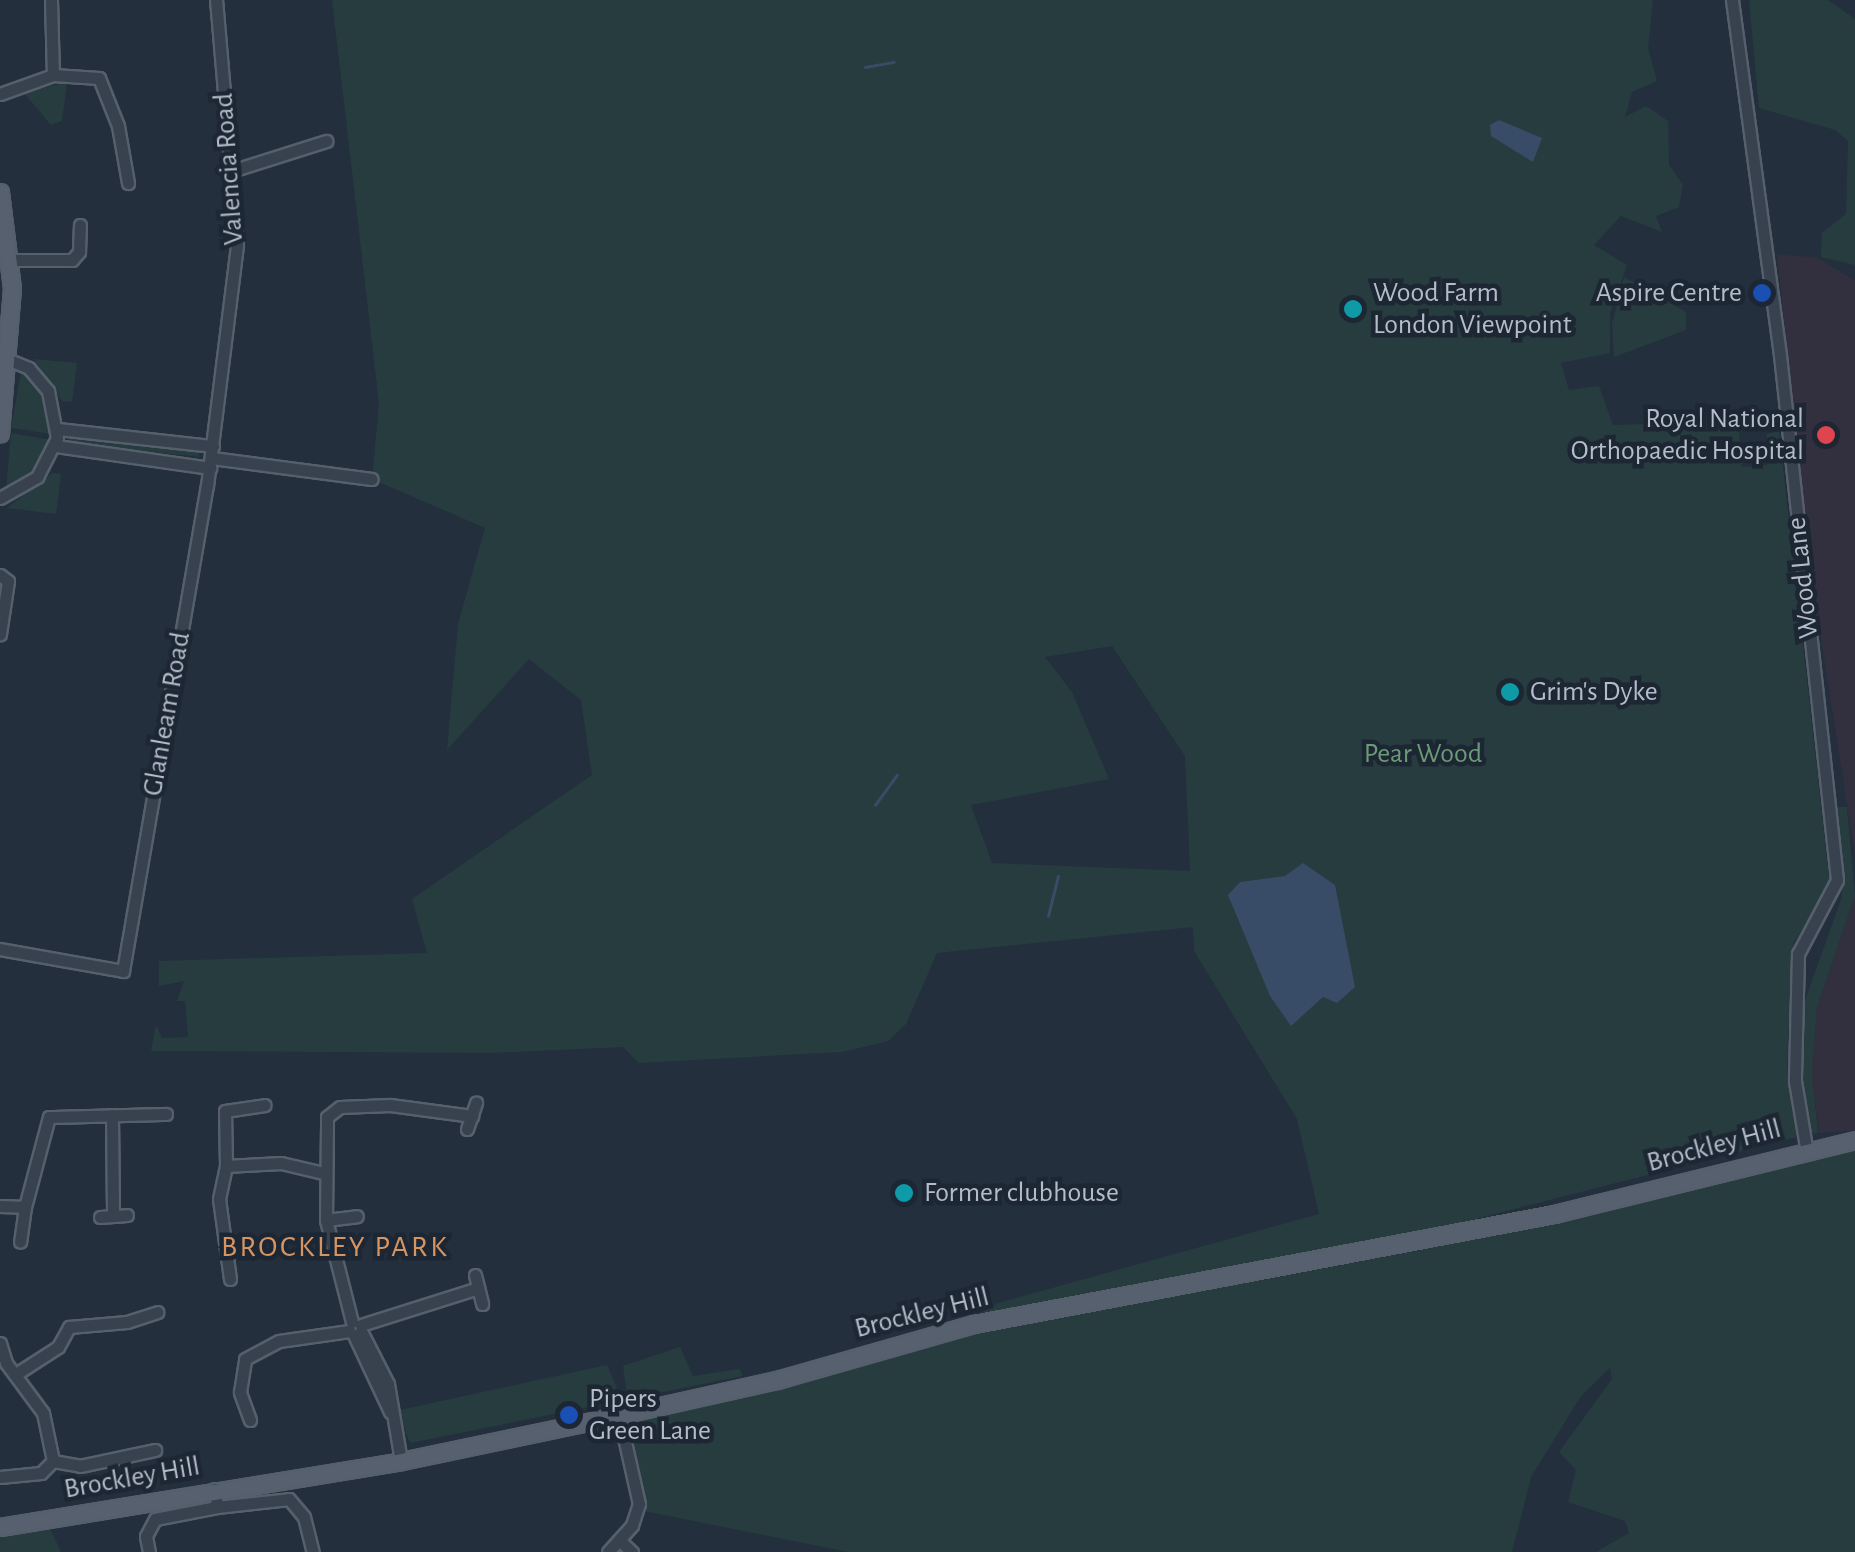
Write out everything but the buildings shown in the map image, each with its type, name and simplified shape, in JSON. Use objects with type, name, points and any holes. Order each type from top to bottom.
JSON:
[{"type":"main road","points":[[0,192],[10,260],[6,288],[9,360],[0,434]]},
{"type":"main road","name":"Brockley Hill","points":[[0,1527],[401,1461],[777,1380],[974,1324],[1554,1214],[1806,1148],[1855,1140]]},
{"type":"street","points":[[50,0],[54,75]]},
{"type":"street","name":"Valencia Road","points":[[212,457],[237,244],[216,0]]},
{"type":"street","name":"Wood Lane","points":[[1732,0],[1780,354],[1837,880],[1798,954],[1795,1082],[1806,1148]]},
{"type":"street","points":[[0,94],[54,75],[99,78],[118,126],[128,183]]},
{"type":"street","points":[[231,171],[326,141]]},
{"type":"street","points":[[10,260],[72,260],[80,252],[80,225]]},
{"type":"street","points":[[0,498],[29,484],[56,446],[58,429],[43,382],[9,360]]},
{"type":"street","points":[[58,429],[212,457],[372,478]]},
{"type":"street","points":[[56,446],[212,457]]},
{"type":"street","name":"Glanleam Road","points":[[0,949],[123,971],[212,457]]},
{"type":"street","points":[[0,575],[8,581],[0,634]]},
{"type":"street","points":[[230,1279],[220,1199],[226,1166],[225,1111],[265,1105]]},
{"type":"street","points":[[401,1461],[386,1376],[356,1329],[326,1220],[325,1122],[334,1109],[474,1109],[467,1129]]},
{"type":"street","points":[[20,1242],[46,1119],[166,1114]]},
{"type":"street","points":[[112,1116],[113,1216]]},
{"type":"street","points":[[226,1166],[281,1163],[324,1172]]},
{"type":"street","points":[[0,1206],[25,1207]]},
{"type":"street","points":[[326,1220],[357,1216]]},
{"type":"street","points":[[475,1274],[482,1304]]},
{"type":"street","points":[[250,1420],[240,1392],[244,1358],[280,1341],[356,1329],[478,1288]]},
{"type":"street","points":[[16,1374],[58,1347],[69,1327],[128,1322],[158,1312]]},
{"type":"street","points":[[0,1344],[43,1413],[53,1461]]},
{"type":"street","points":[[608,1552],[639,1504],[619,1414]]},
{"type":"street","points":[[53,1461],[80,1466],[148,1451],[140,1437]]},
{"type":"street","points":[[0,1477],[41,1473],[53,1461]]},
{"type":"street","points":[[215,1489],[217,1507]]},
{"type":"street","points":[[150,1552],[146,1536],[155,1518],[289,1499],[304,1517],[313,1552]]},
{"type":"street","points":[[619,1540],[632,1552]]},
{"type":"shaded area","name":"Royal National Orthopaedic Hospital","points":[[1777,254],[1818,258],[1855,281],[1855,854],[1813,588]]},
{"type":"shaded area","points":[[1855,896],[1855,1130],[1819,1133],[1812,1073],[1817,1007]]},
{"type":"green space","name":"Pear Wood","points":[[332,0],[1653,0],[1648,48],[1657,81],[1632,92],[1625,117],[1646,106],[1668,121],[1669,165],[1683,185],[1679,207],[1656,216],[1662,232],[1621,216],[1594,245],[1627,265],[1610,313],[1610,353],[1561,363],[1569,390],[1599,386],[1613,425],[1738,421],[1742,467],[1767,465],[1767,434],[1779,431],[1830,886],[1793,944],[1787,1065],[1797,1137],[1416,1234],[979,1314],[998,1303],[1319,1214],[1297,1119],[1194,951],[1193,927],[937,953],[906,1024],[888,1041],[842,1052],[639,1063],[623,1047],[490,1053],[151,1051],[156,1025],[162,1038],[188,1037],[185,1001],[177,1001],[184,981],[159,986],[159,961],[427,953],[412,899],[592,775],[581,700],[529,659],[447,750],[458,624],[485,528],[372,479],[379,403]],"holes":[[[1112,646],[1185,756],[1190,871],[992,863],[971,805],[1109,779],[1072,692],[1045,657]]]},
{"type":"green space","points":[[1749,0],[1828,0],[1855,19],[1855,265],[1821,257],[1822,233],[1846,214],[1848,141],[1835,130],[1759,108]]},
{"type":"green space","points":[[67,82],[62,121],[51,125],[24,93]]},
{"type":"green space","points":[[1624,277],[1686,312],[1686,330],[1614,357],[1612,324]]},
{"type":"green space","points":[[34,359],[77,363],[72,402],[62,401]]},
{"type":"green space","points":[[21,372],[46,399],[52,434],[11,428]]},
{"type":"green space","points":[[11,433],[51,440],[33,475],[6,491]]},
{"type":"green space","points":[[70,435],[197,451],[200,457],[68,443]]},
{"type":"green space","points":[[52,473],[61,474],[56,514],[7,508]]},
{"type":"green space","points":[[1837,807],[1847,807],[1855,896],[1817,1007],[1812,1073],[1818,1133],[1810,1134],[1801,1080],[1803,1006],[1842,897]]},
{"type":"green space","points":[[1855,1150],[1855,1552],[1596,1552],[1629,1533],[1625,1521],[1568,1502],[1576,1470],[1559,1452],[1612,1379],[1610,1368],[1581,1396],[1531,1477],[1512,1552],[848,1552],[644,1511],[630,1420],[735,1398],[908,1346],[1417,1251]]},
{"type":"green space","points":[[680,1347],[693,1376],[739,1369],[743,1376],[410,1443],[406,1433],[400,1410],[607,1365],[621,1398],[627,1395],[623,1366]]},
{"type":"green space","points":[[49,1526],[61,1552],[0,1552],[0,1536]]},
{"type":"water","points":[[1499,120],[1542,138],[1533,162],[1491,136],[1490,125]]},
{"type":"water","points":[[1303,863],[1335,885],[1355,987],[1337,1003],[1323,997],[1291,1026],[1270,996],[1228,895],[1240,882],[1285,876]]},
{"type":"waterway","points":[[865,67],[894,62]]},
{"type":"waterway","points":[[875,805],[897,775]]},
{"type":"waterway","points":[[1048,916],[1058,876]]},
{"type":"place","name":"Aspire Centre","points":[[1762,293]]},
{"type":"place","name":"Wood Farm London Viewpoint","points":[[1353,309]]},
{"type":"place","name":"Royal National Orthopaedic Hospital","points":[[1826,435]]},
{"type":"place","name":"Grim's Dyke","points":[[1510,692]]},
{"type":"place","name":"Former clubhouse","points":[[904,1193]]},
{"type":"place","name":"Pipers Green Lane","points":[[569,1415]]},
{"type":"district","name":"BROCKLEY PARK","points":[[335,1247]]}]
